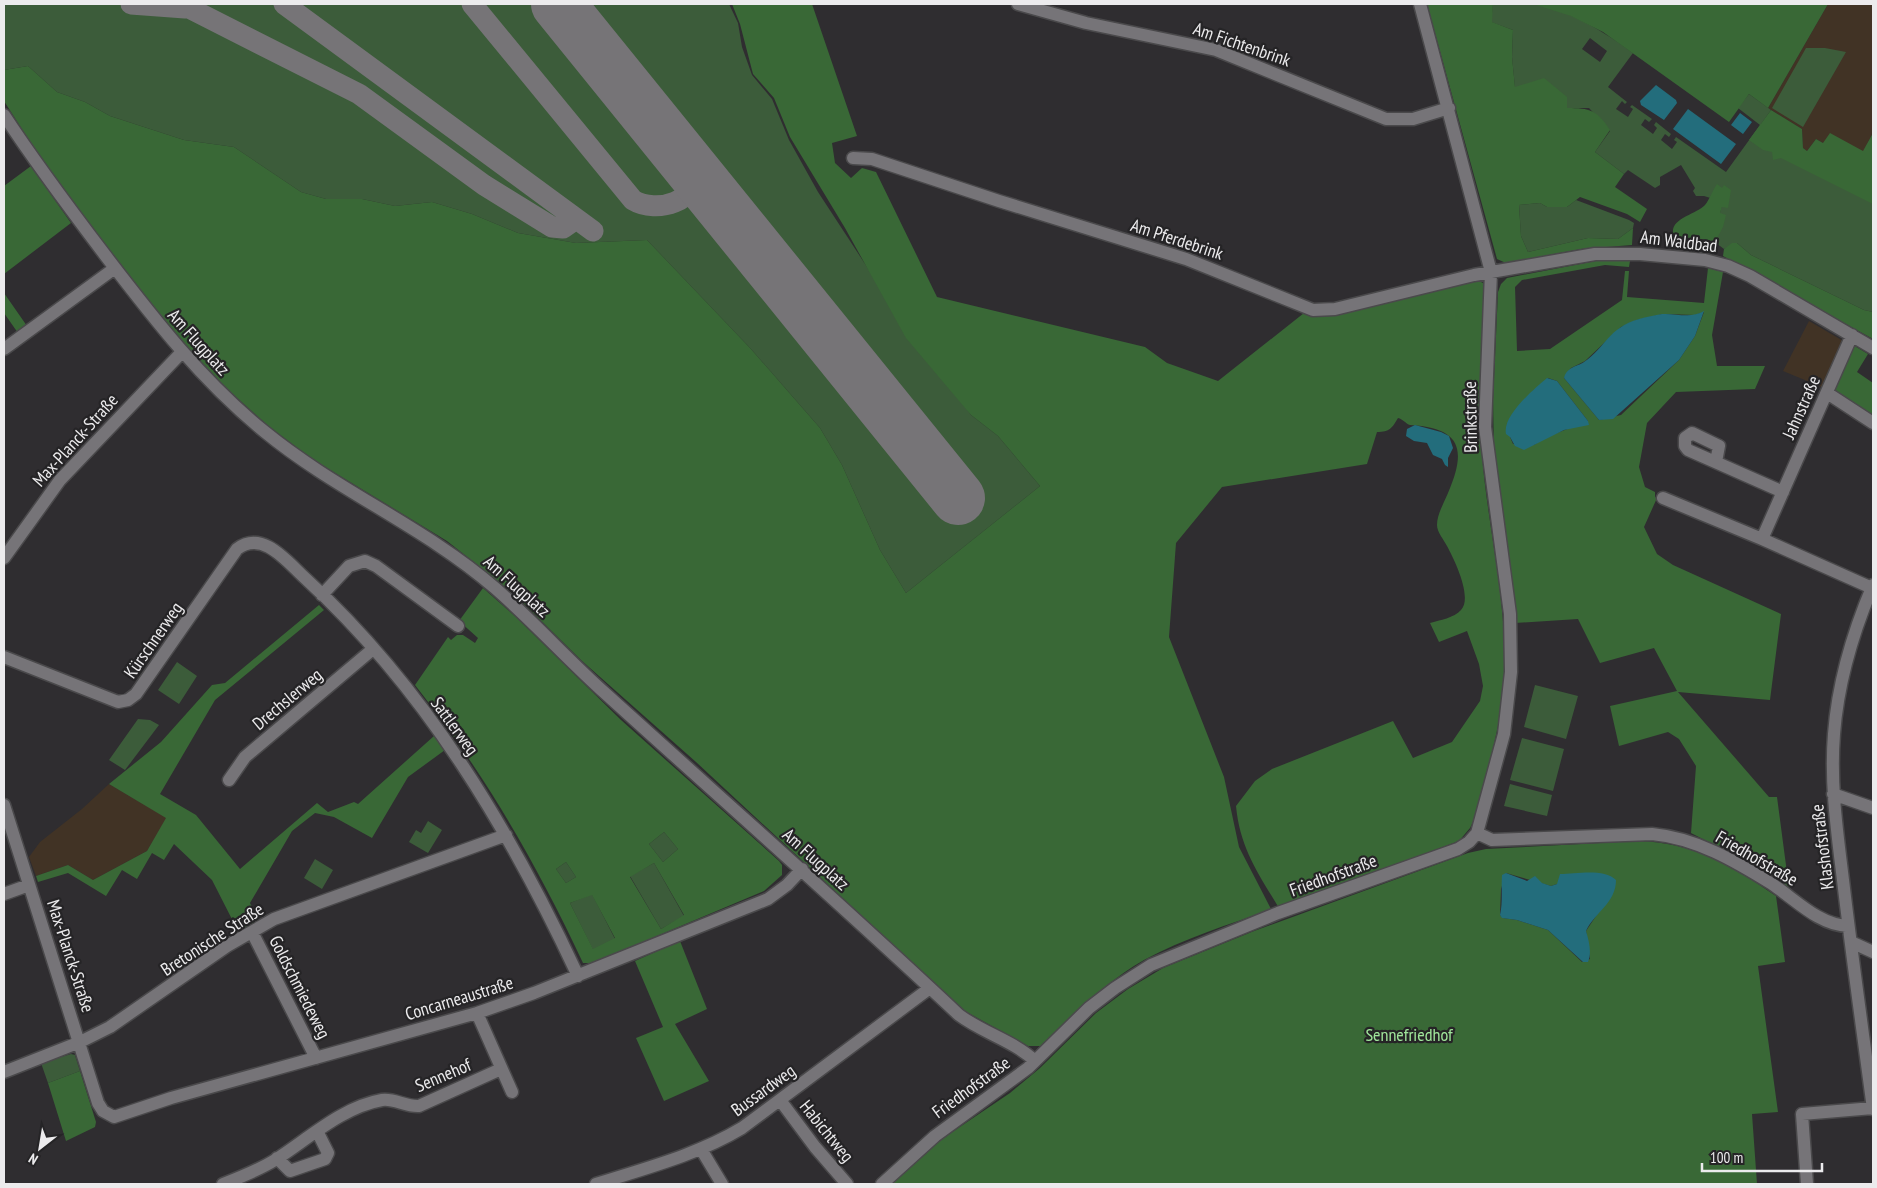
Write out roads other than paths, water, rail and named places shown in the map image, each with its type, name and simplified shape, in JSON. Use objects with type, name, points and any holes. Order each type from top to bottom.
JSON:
[{"type":"street","name":"Am Fichtenbrink","points":[[1018,4],[1086,23],[1216,50],[1386,119],[1413,119],[1449,108]]},
{"type":"street","name":"Brinkstraße","points":[[1420,4],[1491,272],[1485,427],[1510,614],[1511,664],[1504,734],[1477,832]]},
{"type":"street","name":"Am Flugplatz","points":[[4,116],[49,181],[115,268],[182,352],[233,405],[267,434],[334,482],[438,545],[494,587],[597,686],[802,869],[969,1023],[1024,1052],[1035,1061]]},
{"type":"street","name":"Am Pferdebrink","points":[[853,158],[872,159],[998,201],[1186,259],[1313,310],[1335,309],[1491,272]]},
{"type":"street","name":"Am Waldbad","points":[[1491,272],[1611,252],[1713,261],[1750,276],[1873,348]]},
{"type":"street","points":[[4,349],[115,268]]},
{"type":"street","name":"Jahnstraße","points":[[1762,539],[1852,335]]},
{"type":"street","name":"Max-Planck-Straße","points":[[4,558],[60,480],[182,352]]},
{"type":"street","points":[[1827,392],[1873,423]]},
{"type":"street","points":[[1716,462],[1783,492]]},
{"type":"street","points":[[1663,498],[1873,586]]},
{"type":"street","name":"Sattlerweg","points":[[250,542],[262,543],[273,550],[322,595],[373,649],[444,739],[506,835],[542,900],[578,976]]},
{"type":"street","name":"Kürschnerweg","points":[[4,657],[118,702],[128,700],[136,694],[233,554],[243,544],[250,542]]},
{"type":"street","points":[[322,595],[350,566],[365,561],[376,566],[458,626]]},
{"type":"street","name":"Klashofstraße","points":[[1873,586],[1852,638],[1840,687],[1834,732],[1833,794],[1850,942],[1870,1061],[1873,1109]]},
{"type":"street","name":"Drechslerweg","points":[[229,780],[245,756],[373,649]]},
{"type":"street","points":[[1833,794],[1873,808]]},
{"type":"street","name":"Max-Planck-Straße","points":[[4,805],[98,1103],[108,1114]]},
{"type":"street","name":"Friedhofstraße","points":[[882,1184],[942,1130],[1035,1061],[1090,1008],[1150,964],[1278,913],[1458,849],[1469,842],[1477,832],[1492,840],[1652,834],[1694,842],[1732,861],[1828,922],[1848,926]]},
{"type":"street","name":"Bretonische Straße","points":[[4,1072],[80,1042],[124,1018],[227,946],[280,917],[506,835]]},
{"type":"street","name":"Concarneaustraße","points":[[108,1114],[114,1117],[120,1116],[171,1098],[477,1013],[578,976],[768,898],[787,884],[802,869]]},
{"type":"street","points":[[4,894],[30,885]]},
{"type":"street","name":"Goldschmiedeweg","points":[[252,932],[316,1058]]},
{"type":"street","points":[[1850,942],[1873,952]]},
{"type":"street","name":"Bussardweg","points":[[596,1184],[700,1150],[742,1128],[930,988]]},
{"type":"street","points":[[477,1013],[512,1092]]},
{"type":"street","name":"Sennehof","points":[[223,1184],[277,1158],[341,1116],[377,1101],[392,1100],[412,1106],[419,1106],[501,1069]]},
{"type":"street","name":"Habichtweg","points":[[780,1100],[814,1147],[847,1184]]},
{"type":"street","points":[[1807,1184],[1802,1114],[1873,1109]]},
{"type":"street","points":[[277,1158],[290,1171],[325,1159],[328,1153],[317,1131]]},
{"type":"street","points":[[700,1150],[722,1184]]},
{"type":"water","points":[[1656,85],[1676,100],[1677,103],[1664,120],[1641,105],[1640,101]]},
{"type":"water","points":[[1688,109],[1736,144],[1721,164],[1673,129]]},
{"type":"water","points":[[1740,113],[1752,122],[1743,134],[1731,125]]},
{"type":"water","points":[[1704,311],[1695,336],[1679,360],[1613,419],[1599,420],[1564,378],[1570,369],[1584,362],[1620,327],[1642,318],[1659,314],[1694,315]]},
{"type":"water","points":[[1547,378],[1557,381],[1588,421],[1589,425],[1564,430],[1524,450],[1515,446],[1506,434],[1506,427],[1520,403]]},
{"type":"water","points":[[1415,425],[1449,436],[1453,448],[1448,458],[1448,467],[1442,459],[1433,455],[1427,443],[1414,441],[1406,436],[1407,429]]},
{"type":"water","points":[[1506,873],[1527,881],[1535,876],[1542,883],[1551,886],[1557,884],[1560,874],[1597,873],[1611,876],[1616,880],[1613,895],[1586,931],[1590,951],[1588,962],[1583,962],[1548,930],[1517,920],[1502,918],[1500,915],[1502,875]]},
{"type":"park label","name":"Sennefriedhof","points":[[1409,1034]]}]
